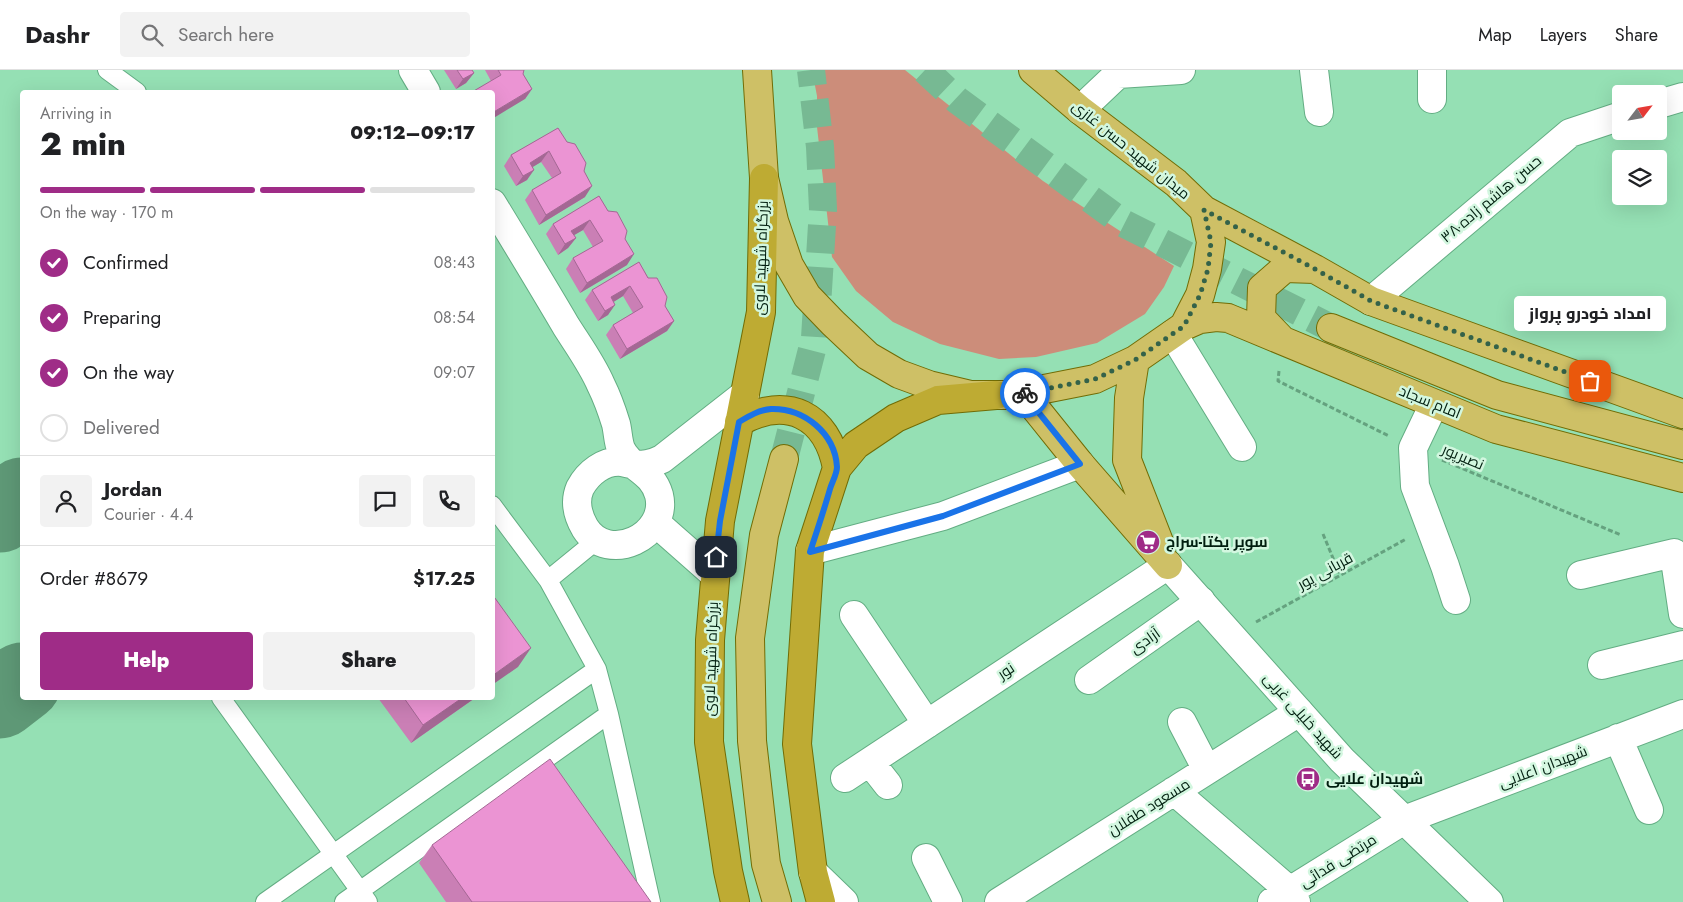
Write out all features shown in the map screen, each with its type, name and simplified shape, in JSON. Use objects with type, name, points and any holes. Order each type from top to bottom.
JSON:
[{"type":"highway","name":"بزرگراه شهید لاوی","points":[[735,902],[728,871],[709,742],[710,640],[720,521],[761,312],[764,178]]},
{"type":"highway","points":[[821,902],[813,872],[797,744],[810,552],[837,468],[856,445],[896,418],[938,400],[996,395]]},
{"type":"highway","points":[[739,422],[754,413],[770,409],[786,410],[802,415],[816,424],[827,437],[834,452],[837,468]]},
{"type":"main road","name":"میدان شهید حسن غازی","points":[[757,70],[764,178],[774,221],[789,265],[808,296],[868,356],[900,374],[929,385],[971,395],[1014,395],[1095,379],[1135,360],[1179,330],[1200,295],[1208,269],[1211,242],[1204,210],[1176,183],[1080,110],[1033,70]]},
{"type":"main road","points":[[1204,210],[1371,301],[1683,414]]},
{"type":"main road","points":[[1282,340],[1261,318],[1262,288],[1285,268],[1315,269]]},
{"type":"main road","name":"امام سجاد","points":[[1179,330],[1200,319],[1228,318],[1496,429],[1683,478]]},
{"type":"main road","points":[[1331,328],[1497,394],[1683,445]]},
{"type":"main road","points":[[1135,360],[1129,398],[1127,460],[1168,564]]},
{"type":"main road","points":[[1023,393],[1080,464],[1168,564]]},
{"type":"main road","points":[[777,902],[766,864],[752,741],[750,638],[764,535],[784,459]]},
{"type":"street","points":[[413,70],[425,90]]},
{"type":"street","points":[[1080,110],[1118,74],[1181,70]]},
{"type":"street","points":[[1314,70],[1319,112]]},
{"type":"street","points":[[1432,70],[1432,99]]},
{"type":"street","points":[[1668,101],[1683,97]]},
{"type":"street","name":"۳۸-حسن هاشم زاده","points":[[1371,301],[1570,132],[1612,119]]},
{"type":"street","points":[[495,208],[601,384],[616,424],[621,450],[634,465],[646,472],[659,496],[660,510],[656,522],[648,534],[637,541],[624,545],[610,545],[597,540],[587,531],[580,520],[577,506],[578,493],[584,481],[594,470],[606,464],[620,462],[634,465],[649,464],[662,459],[744,394]]},
{"type":"street","points":[[1179,330],[1242,447]]},
{"type":"street","points":[[1434,404],[1414,448],[1415,486],[1456,600]]},
{"type":"street","points":[[810,552],[943,516],[1080,464]]},
{"type":"street","points":[[656,522],[715,575]]},
{"type":"street","points":[[1581,575],[1674,553],[1683,614]]},
{"type":"street","name":"شهید خلیلی غربی","points":[[1168,564],[1342,760],[1488,902]]},
{"type":"street","name":"نور","points":[[844,778],[1168,564]]},
{"type":"street","name":"آزادی","points":[[1089,680],[1201,601]]},
{"type":"street","points":[[854,615],[927,724]]},
{"type":"street","points":[[1602,665],[1683,645]]},
{"type":"street","name":"مسعود طفلان","points":[[999,902],[1299,712]]},
{"type":"street","name":"شهیدان اعلایی","points":[[1404,820],[1683,714]]},
{"type":"street","points":[[1182,722],[1207,770]]},
{"type":"street","points":[[1618,738],[1649,810]]},
{"type":"street","points":[[870,762],[888,785]]},
{"type":"street","points":[[1174,791],[1286,898]]},
{"type":"street","name":"مرتضی فدائی","points":[[1286,898],[1404,820]]},
{"type":"street","points":[[926,858],[948,902]]},
{"type":"street","points":[[813,872],[844,902]]},
{"type":"lane","points":[[107,70],[134,90]]},
{"type":"lane","points":[[495,509],[548,580],[597,669],[609,714],[651,902]]},
{"type":"lane","points":[[548,580],[597,540]]},
{"type":"lane","points":[[264,902],[597,669]]},
{"type":"lane","points":[[222,700],[364,896]]},
{"type":"lane","points":[[344,902],[364,896],[609,714]]},
{"type":"path","name":"نصیرپور","points":[[1282,340],[1278,381],[1414,448],[1628,538]]},
{"type":"path","name":"قربانی پور","points":[[1231,636],[1429,526]]},
{"type":"path","points":[[1323,534],[1340,575]]},
{"type":"shaded area","points":[[812,70],[905,70],[1043,181],[1174,266],[1164,287],[1145,314],[1097,343],[1036,357],[999,359],[940,344],[893,322],[856,291],[832,257],[817,127],[817,96]]},
{"type":"building","points":[[457,70],[472,70],[474,73],[463,79]]},
{"type":"building","points":[[498,70],[524,70],[523,74],[532,89],[495,111],[495,90],[475,90],[501,75]]},
{"type":"building","points":[[558,128],[567,142],[575,144],[586,163],[584,171],[592,186],[546,215],[532,190],[561,173],[549,151],[530,163],[534,170],[523,176],[511,155]]},
{"type":"building","points":[[599,196],[608,211],[617,212],[627,231],[625,239],[634,254],[587,283],[573,258],[603,241],[590,220],[571,231],[576,238],[565,244],[553,224]]},
{"type":"building","points":[[639,262],[648,278],[657,278],[667,297],[665,306],[674,321],[627,349],[613,325],[643,307],[630,286],[611,297],[615,305],[605,311],[592,290]]},
{"type":"building","points":[[495,598],[531,648],[495,674]]},
{"type":"building","points":[[405,700],[459,700],[423,725]]},
{"type":"building","points":[[550,759],[651,902],[472,902],[432,845]]},
{"type":"taxiway","points":[[0,513],[20,498]]},
{"type":"taxiway","points":[[0,699],[20,684]]},
{"type":"tunnel","points":[[784,459],[815,338],[823,209],[820,147],[811,70]]},
{"type":"tunnel","points":[[925,70],[957,100],[1123,223],[1331,328]]},
{"type":"way so far","points":[[1025,393],[1095,379],[1135,360],[1184,326],[1200,295],[1208,269],[1211,242],[1204,210],[1371,301],[1590,381]]},
{"type":"place","name":"امداد خودرو پرواز","points":[[1590,381]]},
{"type":"place","name":"سوپر یکتا-سراج","points":[[1148,542]]},
{"type":"place","name":"شهیدان علایی","points":[[1308,779]]},
{"type":"route","points":[[716,557],[720,521],[739,422],[754,413],[770,409],[786,410],[802,415],[816,424],[827,437],[834,452],[837,468],[810,552],[943,516],[1080,464],[1023,393],[1025,393]]}]
